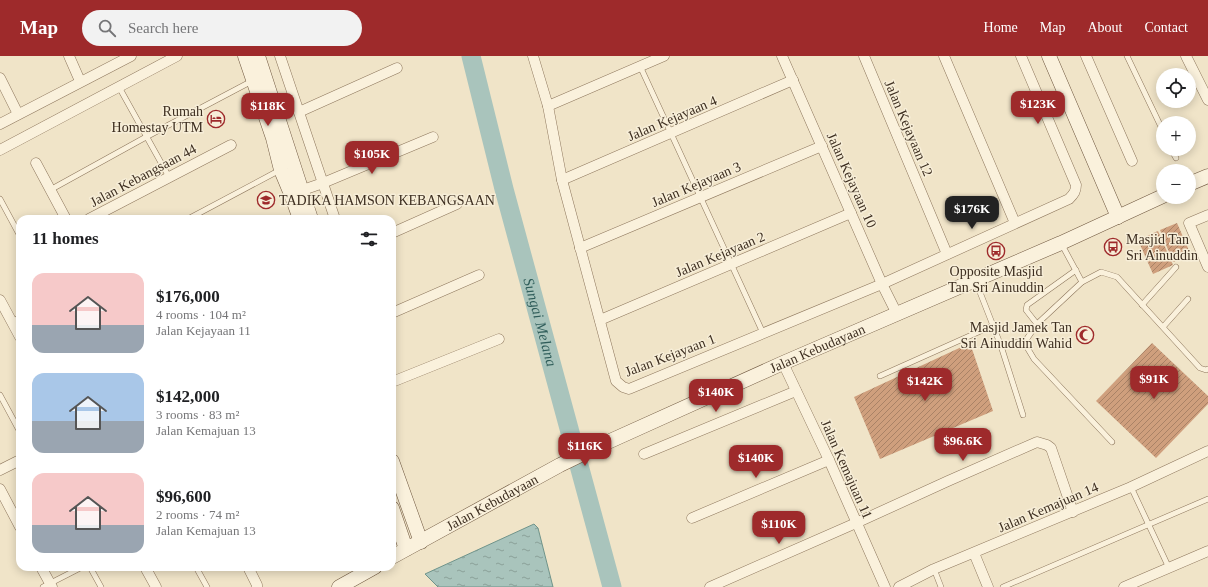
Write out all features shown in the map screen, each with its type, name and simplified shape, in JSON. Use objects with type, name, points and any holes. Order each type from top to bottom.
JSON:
[{"type":"street","points":[[68,56],[80,82]]},
{"type":"street","points":[[0,124],[131,56]]},
{"type":"street","points":[[0,150],[177,56]]},
{"type":"street","points":[[244,56],[273,138],[281,170],[296,192],[309,215]]},
{"type":"street","points":[[258,56],[296,192],[299,215]]},
{"type":"street","points":[[280,56],[334,215]]},
{"type":"street","points":[[533,56],[548,106],[664,56]]},
{"type":"street","name":"Jalan Kejayaan 10","points":[[782,56],[882,284],[897,314]]},
{"type":"street","name":"Jalan Kejayaan 12","points":[[864,56],[947,254]]},
{"type":"street","points":[[944,56],[1015,223]]},
{"type":"street","name":"Jalan Kejayaan 1","points":[[548,106],[562,180],[616,381],[623,387],[629,389],[882,284],[1070,199],[1076,190],[1076,185],[1021,56]]},
{"type":"street","points":[[1049,56],[1118,217]]},
{"type":"street","points":[[1086,56],[1132,161]]},
{"type":"street","points":[[1186,56],[1208,100]]},
{"type":"street","points":[[299,112],[397,68]]},
{"type":"street","points":[[0,78],[18,114]]},
{"type":"street","name":"Jalan Kejayaan 4","points":[[562,180],[793,80]]},
{"type":"street","points":[[296,192],[323,183],[433,137]]},
{"type":"street","name":"Jalan Kebangsaan 44","points":[[97,215],[231,145]]},
{"type":"street","name":"Jalan Kejayaan 3","points":[[580,248],[822,146]]},
{"type":"street","points":[[36,163],[64,215]]},
{"type":"street","points":[[1196,181],[1208,176]]},
{"type":"street","name":"Jalan Kebudayaan","points":[[396,555],[560,465],[599,446],[783,363],[976,281],[1156,199]]},
{"type":"street","points":[[396,231],[457,204]]},
{"type":"street","name":"Jalan Kejayaan 2","points":[[600,320],[851,213]]},
{"type":"street","points":[[1208,215],[1189,223],[1208,267]]},
{"type":"street","points":[[396,311],[480,275]]},
{"type":"street","points":[[0,300],[3,314],[16,319]]},
{"type":"street","points":[[396,380],[499,339]]},
{"type":"street","name":"Jalan Kemajuan 11","points":[[783,363],[829,460],[885,587]]},
{"type":"street","points":[[644,454],[796,391]]},
{"type":"street","points":[[710,587],[1037,442],[1051,448],[1073,512]]},
{"type":"street","name":"Jalan Kemajuan 14","points":[[899,587],[934,569],[1073,512],[1208,451]]},
{"type":"street","points":[[692,518],[829,460]]},
{"type":"street","points":[[0,470],[16,462]]},
{"type":"street","points":[[396,473],[420,542]]},
{"type":"street","points":[[0,489],[16,519]]},
{"type":"street","points":[[396,520],[406,549]]},
{"type":"street","points":[[1124,587],[1208,551]]},
{"type":"street","points":[[974,553],[988,587]]},
{"type":"street","points":[[42,571],[48,586]]},
{"type":"street","points":[[147,571],[156,587]]},
{"type":"street","points":[[250,571],[257,587]]},
{"type":"street","points":[[339,587],[368,571]]},
{"type":"lane","points":[[1127,56],[1156,116]]},
{"type":"lane","points":[[640,66],[763,333]]},
{"type":"lane","points":[[50,190],[253,80]]},
{"type":"lane","points":[[119,87],[169,177]]},
{"type":"lane","points":[[196,215],[281,170]]},
{"type":"lane","points":[[0,199],[16,229]]},
{"type":"lane","points":[[1061,243],[1082,282]]},
{"type":"lane","points":[[1142,305],[1176,268]]},
{"type":"lane","points":[[1037,324],[1026,310],[1027,305],[1076,270]]},
{"type":"lane","points":[[1001,346],[1026,340],[1037,324],[1082,282],[1101,272],[1117,278],[1200,368],[1206,370],[1208,369]]},
{"type":"lane","points":[[976,281],[994,325],[1024,415]]},
{"type":"lane","points":[[1163,327],[1188,299]]},
{"type":"lane","points":[[880,376],[994,325]]},
{"type":"lane","points":[[1026,340],[1028,349],[1034,359],[1112,442]]},
{"type":"lane","points":[[0,395],[16,425]]},
{"type":"lane","points":[[1131,487],[1169,568]]},
{"type":"lane","points":[[1003,587],[1208,499]]},
{"type":"lane","points":[[934,569],[941,587]]},
{"type":"lane","points":[[48,586],[75,571]]},
{"type":"lane","points":[[92,571],[101,587]]},
{"type":"lane","points":[[198,571],[207,587]]},
{"type":"water","points":[[534,524],[538,528],[553,587],[438,587],[425,574]]},
{"type":"building","points":[[1177,223],[1191,255],[1173,262],[1160,230]]},
{"type":"building","points":[[1158,231],[1173,265],[1153,274],[1138,240]]},
{"type":"building","points":[[970,343],[993,411],[880,459],[854,397]]},
{"type":"building","points":[[1152,343],[1208,396],[1208,404],[1156,458],[1096,401]]},
{"type":"waterway","name":"Sungai Melana","points":[[471,56],[504,189],[612,587]]},
{"type":"place","name":"Rumah Homestay UTM","points":[[216,119]]},
{"type":"place","name":"TADIKA HAMSON KEBANGSAAN","points":[[266,200]]},
{"type":"place","name":"Masjid Tan Sri Ainuddin","points":[[1113,247]]},
{"type":"place","name":"Opposite Masjid Tan Sri Ainuddin","points":[[996,251]]},
{"type":"place","name":"Masjid Jamek Tan Sri Ainuddin Wahid","points":[[1085,335]]}]
